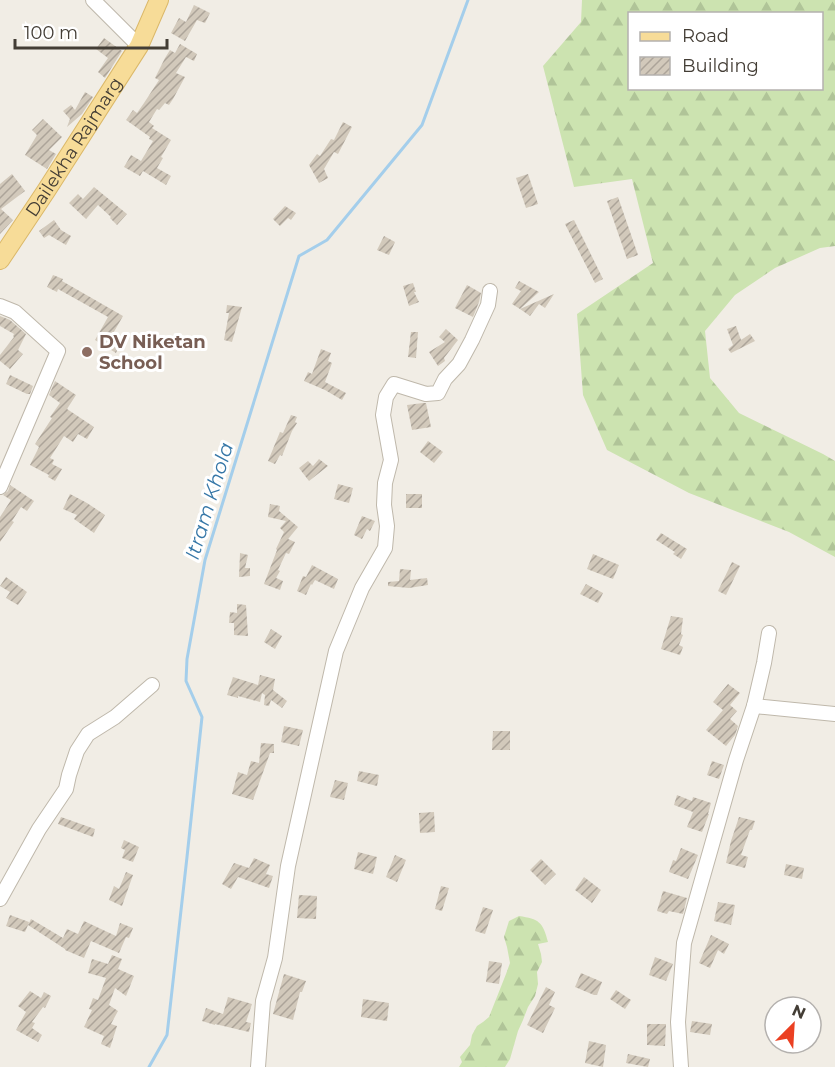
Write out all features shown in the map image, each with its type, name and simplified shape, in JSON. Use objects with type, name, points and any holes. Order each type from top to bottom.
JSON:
[{"type":"main road","name":"Dailekha Rajmarg","points":[[0,260],[139,46],[159,0]]},
{"type":"street","points":[[93,0],[139,46]]},
{"type":"street","points":[[258,1067],[263,1001],[275,958],[288,866],[336,651],[362,588],[386,548],[385,483],[391,460],[383,415],[386,398],[394,384],[426,394],[438,393],[445,379],[459,364],[472,340],[488,305],[490,291]]},
{"type":"street","points":[[0,306],[15,312],[58,351],[0,487]]},
{"type":"street","points":[[681,1067],[678,1022],[684,943],[736,760],[754,706],[769,633]]},
{"type":"street","points":[[0,899],[39,828],[66,789],[77,752],[88,734],[115,717],[152,685]]},
{"type":"street","points":[[754,706],[835,714]]},
{"type":"green space","points":[[582,0],[835,0],[835,246],[820,248],[775,268],[735,295],[705,331],[710,378],[739,413],[835,461],[835,557],[789,532],[689,493],[607,450],[583,395],[577,314],[653,263],[632,179],[574,187],[543,66],[581,22]]},
{"type":"green space","points":[[519,916],[536,920],[542,926],[548,942],[538,944],[542,962],[537,972],[538,984],[535,996],[518,1031],[510,1059],[505,1067],[459,1067],[462,1062],[460,1057],[470,1045],[477,1026],[489,1017],[510,963],[504,937],[509,921]]},
{"type":"building","points":[[194,5],[210,13],[205,23],[197,20],[185,41],[171,33],[179,18],[186,22]]},
{"type":"building","points":[[104,38],[122,51],[105,78],[98,72],[108,58],[96,49]]},
{"type":"building","points":[[180,44],[197,54],[194,61],[186,57],[176,73],[185,77],[173,99],[169,105],[165,103],[159,110],[157,109],[149,122],[154,126],[152,128],[171,140],[157,168],[171,176],[166,185],[143,171],[140,176],[124,167],[131,155],[141,161],[153,141],[126,120],[133,110],[137,113],[159,80],[155,78],[165,58],[170,50],[175,53]]},
{"type":"building","points":[[85,92],[93,97],[82,114],[67,127],[70,119],[63,111],[71,105],[75,110]]},
{"type":"building","points":[[43,119],[62,137],[49,150],[56,154],[47,169],[25,155],[37,135],[32,130]]},
{"type":"building","points":[[343,122],[352,127],[338,154],[334,152],[324,169],[328,178],[319,183],[309,165],[317,154],[320,156],[331,139],[334,140]]},
{"type":"building","points":[[12,174],[25,191],[1,209],[13,220],[0,234],[0,184]]},
{"type":"building","points":[[528,174],[538,204],[526,208],[516,178]]},
{"type":"building","points":[[94,187],[127,214],[117,225],[98,205],[86,219],[69,203],[78,194],[83,199]]},
{"type":"building","points":[[618,197],[638,255],[627,259],[607,201]]},
{"type":"building","points":[[285,206],[296,213],[291,220],[288,218],[280,226],[273,219]]},
{"type":"building","points":[[54,220],[61,230],[71,236],[66,245],[49,235],[44,238],[39,231]]},
{"type":"building","points":[[574,220],[603,279],[595,283],[565,224]]},
{"type":"building","points":[[384,236],[395,242],[389,255],[377,250]]},
{"type":"building","points":[[53,275],[123,316],[111,337],[121,341],[116,353],[95,340],[108,317],[58,289],[57,292],[47,287]]},
{"type":"building","points":[[519,281],[539,292],[520,309],[512,304],[521,291],[515,288]]},
{"type":"building","points":[[413,283],[419,302],[409,306],[403,286]]},
{"type":"building","points":[[467,285],[481,293],[473,317],[455,308]]},
{"type":"building","points":[[554,294],[545,308],[539,304],[530,316],[520,309]]},
{"type":"building","points":[[227,305],[242,307],[232,342],[224,340],[229,313],[226,313]]},
{"type":"building","points":[[0,316],[10,320],[26,334],[18,350],[23,354],[10,369],[0,361],[0,355],[14,334],[0,326]]},
{"type":"building","points":[[736,326],[741,340],[750,334],[755,341],[731,353],[728,349],[733,345],[727,329]]},
{"type":"building","points":[[446,329],[458,340],[444,358],[445,361],[438,366],[429,352],[445,342],[439,337]]},
{"type":"building","points":[[411,332],[418,332],[416,358],[408,357]]},
{"type":"building","points":[[321,349],[331,353],[328,361],[332,363],[325,382],[346,393],[342,400],[304,381],[308,372],[312,374]]},
{"type":"building","points":[[10,375],[33,386],[30,394],[6,384]]},
{"type":"building","points":[[55,381],[76,395],[67,409],[94,427],[87,439],[78,434],[73,442],[64,436],[50,458],[54,460],[52,464],[62,469],[55,481],[48,477],[49,475],[30,465],[39,447],[35,444],[60,403],[49,395]]},
{"type":"building","points":[[426,403],[431,427],[412,430],[407,405]]},
{"type":"building","points":[[291,415],[297,417],[295,422],[297,423],[282,456],[280,455],[275,464],[268,461],[280,432],[283,433]]},
{"type":"building","points":[[428,441],[443,452],[434,463],[420,452]]},
{"type":"building","points":[[319,459],[328,466],[309,481],[299,468],[308,461],[313,466]]},
{"type":"building","points":[[338,484],[353,488],[349,503],[334,499]]},
{"type":"building","points":[[10,485],[34,501],[27,511],[21,507],[0,542],[0,517],[11,500],[3,495],[8,491]]},
{"type":"building","points":[[70,494],[105,515],[94,533],[74,519],[77,515],[63,509]]},
{"type":"building","points":[[406,494],[422,494],[422,508],[406,508]]},
{"type":"building","points":[[270,504],[280,506],[279,511],[298,527],[288,539],[295,542],[289,554],[286,553],[278,570],[280,571],[276,578],[283,581],[280,590],[264,584],[284,532],[280,528],[286,521],[268,517]]},
{"type":"building","points":[[362,516],[375,521],[370,531],[367,529],[362,539],[354,535]]},
{"type":"building","points":[[661,533],[687,549],[681,559],[673,554],[675,552],[656,540]]},
{"type":"building","points":[[240,553],[248,555],[245,568],[250,568],[250,576],[239,577]]},
{"type":"building","points":[[593,554],[619,565],[613,579],[587,569]]},
{"type":"building","points":[[732,562],[740,566],[726,595],[718,591]]},
{"type":"building","points":[[312,565],[338,579],[334,589],[315,580],[306,595],[297,591],[303,576],[306,577]]},
{"type":"building","points":[[400,569],[411,570],[410,580],[427,578],[428,585],[409,588],[388,586],[388,582],[399,581]]},
{"type":"building","points":[[6,577],[27,592],[18,605],[6,598],[10,592],[0,586]]},
{"type":"building","points":[[586,584],[603,593],[598,603],[580,594]]},
{"type":"building","points":[[237,604],[246,605],[248,636],[234,635],[234,623],[229,623],[230,612],[237,613]]},
{"type":"building","points":[[671,616],[683,618],[681,634],[683,635],[679,645],[683,647],[680,655],[661,649]]},
{"type":"building","points":[[271,629],[282,636],[275,649],[264,642]]},
{"type":"building","points":[[260,675],[275,679],[273,690],[287,701],[282,708],[271,700],[269,706],[264,705],[265,695],[262,693],[260,702],[227,695],[233,677],[258,685]]},
{"type":"building","points":[[728,684],[740,693],[730,705],[737,711],[730,719],[738,726],[735,735],[726,746],[706,730],[723,710],[713,702]]},
{"type":"building","points":[[284,726],[303,730],[299,746],[281,742]]},
{"type":"building","points":[[493,731],[510,731],[510,750],[492,750]]},
{"type":"building","points":[[261,743],[274,744],[274,753],[270,753],[253,800],[232,794],[238,772],[247,775],[251,761],[259,763]]},
{"type":"building","points":[[712,761],[724,765],[719,779],[707,775]]},
{"type":"building","points":[[359,771],[379,775],[377,786],[357,781]]},
{"type":"building","points":[[335,780],[348,783],[344,800],[330,797]]},
{"type":"building","points":[[677,795],[692,801],[693,797],[711,803],[702,832],[687,827],[693,812],[674,805]]},
{"type":"building","points":[[434,812],[435,832],[420,833],[419,813]]},
{"type":"building","points":[[61,817],[95,829],[93,837],[58,824]]},
{"type":"building","points":[[739,817],[755,821],[741,855],[748,857],[745,868],[726,863]]},
{"type":"building","points":[[124,840],[139,847],[133,862],[122,858],[125,850],[121,848]]},
{"type":"building","points":[[681,848],[698,855],[688,879],[669,872]]},
{"type":"building","points":[[358,852],[377,857],[373,874],[354,869]]},
{"type":"building","points":[[395,855],[406,860],[397,882],[386,877]]},
{"type":"building","points":[[254,858],[270,865],[266,874],[273,876],[269,888],[238,877],[231,889],[222,884],[234,863],[249,868]]},
{"type":"building","points":[[541,859],[556,874],[545,885],[530,870]]},
{"type":"building","points":[[786,864],[804,868],[802,879],[784,875]]},
{"type":"building","points":[[126,872],[133,875],[122,906],[109,900],[114,886],[119,889]]},
{"type":"building","points":[[584,877],[601,890],[592,903],[575,890]]},
{"type":"building","points":[[441,886],[449,888],[442,911],[435,909]]},
{"type":"building","points":[[663,891],[687,898],[683,914],[669,911],[667,914],[657,911]]},
{"type":"building","points":[[299,895],[317,896],[316,919],[297,918]]},
{"type":"building","points":[[718,902],[735,905],[731,925],[714,921]]},
{"type":"building","points":[[483,907],[493,910],[485,934],[475,931]]},
{"type":"building","points":[[10,915],[29,922],[25,932],[6,926]]},
{"type":"building","points":[[31,919],[63,938],[67,929],[78,934],[84,921],[116,936],[120,923],[133,928],[119,953],[91,941],[84,958],[65,950],[28,925]]},
{"type":"building","points":[[711,935],[729,944],[724,954],[718,950],[710,968],[699,963]]},
{"type":"building","points":[[112,955],[122,959],[118,969],[134,976],[126,996],[115,988],[109,1005],[118,1011],[111,1024],[117,1026],[110,1048],[101,1044],[104,1036],[84,1027],[92,1010],[89,1009],[93,998],[98,1000],[106,978],[88,973],[92,959],[108,964]]},
{"type":"building","points":[[655,957],[673,964],[666,981],[649,975]]},
{"type":"building","points":[[489,961],[502,963],[499,984],[486,982]]},
{"type":"building","points":[[581,973],[602,982],[597,995],[575,987]]},
{"type":"building","points":[[284,974],[306,981],[300,992],[293,1020],[273,1014]]},
{"type":"building","points":[[546,987],[555,992],[549,1005],[555,1008],[543,1033],[527,1025]]},
{"type":"building","points":[[616,990],[631,1000],[625,1009],[610,999]]},
{"type":"building","points":[[30,991],[41,998],[44,992],[51,996],[45,1008],[43,1007],[32,1022],[35,1023],[32,1028],[42,1035],[38,1042],[16,1030],[26,1012],[18,1006]]},
{"type":"building","points":[[228,997],[252,1004],[246,1022],[251,1023],[249,1032],[202,1021],[206,1008],[223,1014]]},
{"type":"building","points":[[363,999],[389,1003],[387,1021],[361,1017]]},
{"type":"building","points":[[692,1021],[712,1024],[710,1035],[690,1032]]},
{"type":"building","points":[[647,1024],[666,1024],[665,1046],[647,1045]]},
{"type":"building","points":[[589,1041],[606,1045],[603,1067],[585,1063]]},
{"type":"building","points":[[628,1054],[650,1059],[648,1067],[626,1063]]},
{"type":"waterway","name":"Itram Khola","points":[[149,1067],[167,1035],[187,857],[202,717],[186,681],[187,659],[205,560],[299,256],[327,240],[422,125],[468,0]]},
{"type":"place","name":"DV Niketan School","points":[[87,352]]}]
